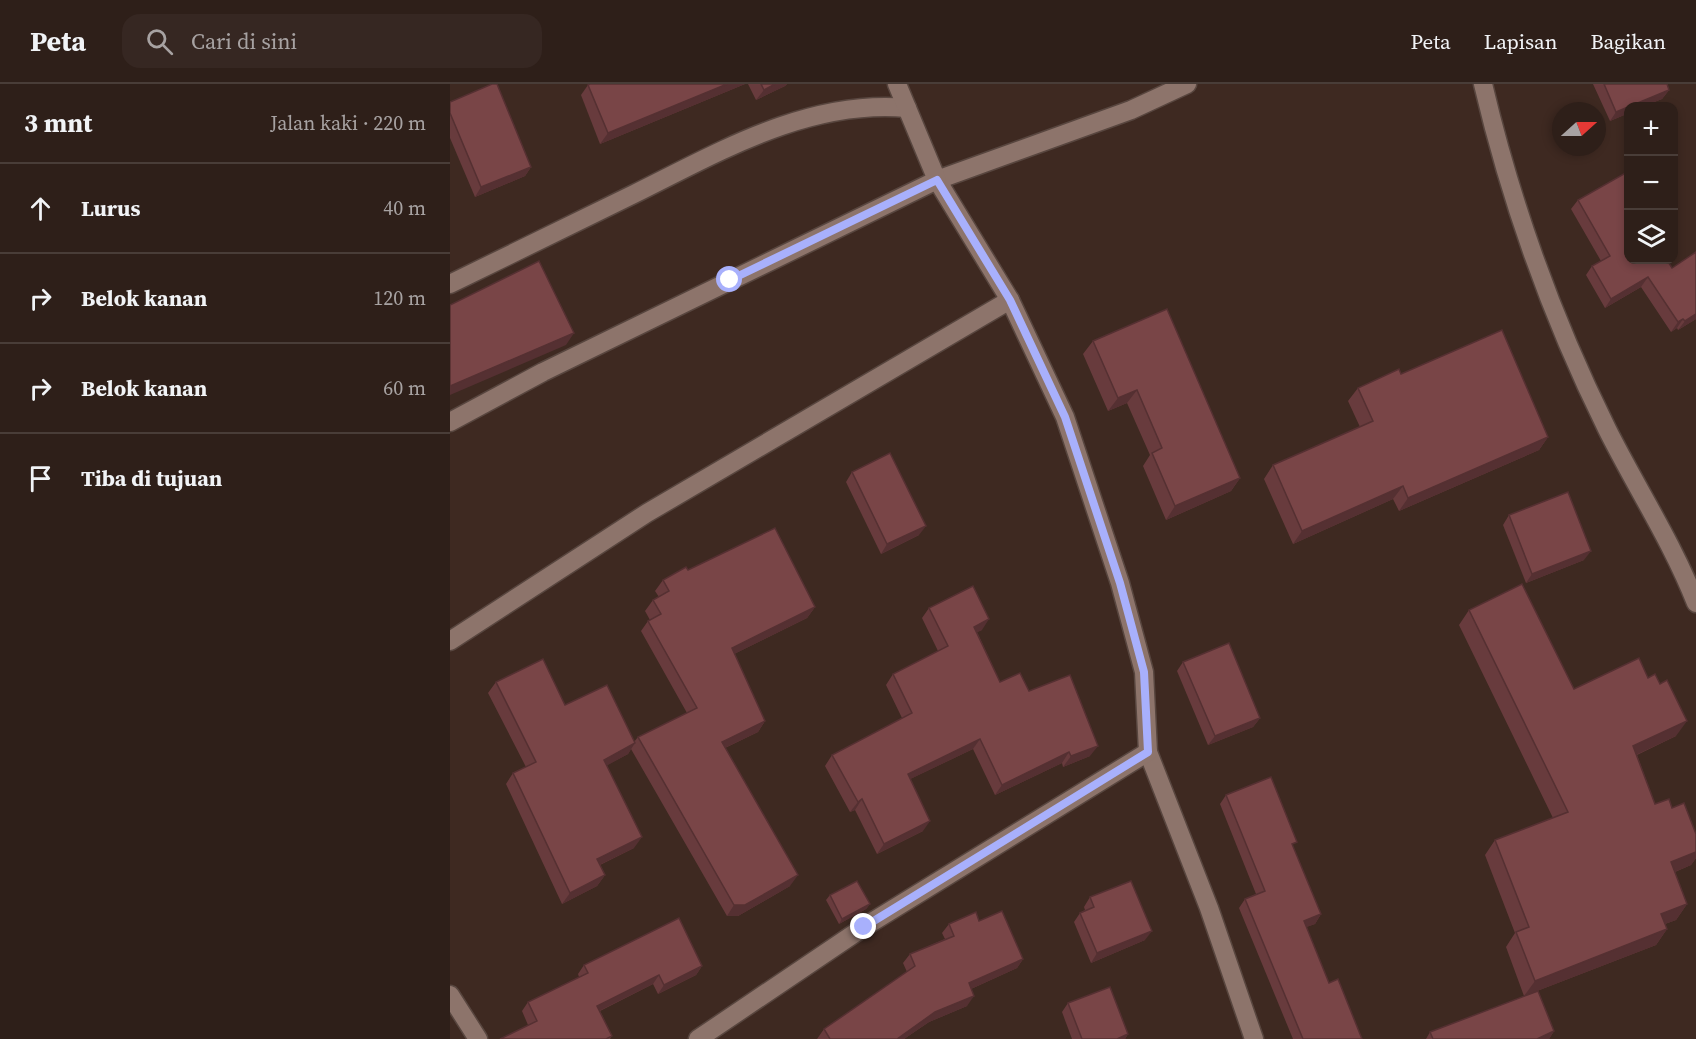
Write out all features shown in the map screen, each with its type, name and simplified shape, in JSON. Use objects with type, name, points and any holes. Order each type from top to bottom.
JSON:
[{"type":"street","points":[[897,84],[937,180],[1010,300],[1065,417],[1120,583],[1144,672],[1148,752],[1209,908],[1254,1039]]},
{"type":"street","points":[[450,422],[543,372],[937,180],[1131,110],[1187,84]]},
{"type":"street","points":[[1483,84],[1500,151],[1558,321],[1607,430],[1684,573],[1696,603]]},
{"type":"street","points":[[450,284],[733,145],[790,122],[816,114],[880,105],[907,108]]},
{"type":"street","points":[[450,641],[648,513],[1010,300]]},
{"type":"street","points":[[698,1039],[864,927],[1148,752]]},
{"type":"street","points":[[450,995],[478,1039]]},
{"type":"building","points":[[497,84],[531,167],[481,187],[450,113],[450,102]]},
{"type":"building","points":[[727,84],[608,133],[588,85]]},
{"type":"building","points":[[761,84],[775,84],[764,90]]},
{"type":"building","points":[[1604,84],[1667,84],[1669,90],[1640,102],[1624,102],[1624,109],[1616,112]]},
{"type":"building","points":[[1624,174],[1624,264],[1670,264],[1672,268],[1696,252],[1696,314],[1685,321],[1683,319],[1678,322],[1648,277],[1611,299],[1592,266],[1610,256],[1578,200]]},
{"type":"building","points":[[539,261],[574,333],[450,386],[450,305]]},
{"type":"building","points":[[1167,309],[1240,478],[1175,506],[1152,453],[1162,448],[1137,390],[1118,398],[1093,341]]},
{"type":"building","points":[[1502,330],[1548,437],[1408,498],[1403,486],[1302,531],[1273,465],[1373,421],[1358,388],[1399,369],[1401,374]]},
{"type":"building","points":[[890,453],[926,526],[887,544],[852,472]]},
{"type":"building","points":[[1568,492],[1591,551],[1532,574],[1509,515]]},
{"type":"building","points":[[775,528],[815,607],[732,648],[765,721],[722,742],[798,875],[745,905],[734,905],[638,737],[697,708],[648,621],[661,614],[653,600],[669,591],[663,580],[686,567],[688,570]]},
{"type":"building","points":[[1522,584],[1574,689],[1639,658],[1648,678],[1655,674],[1660,684],[1667,680],[1687,721],[1633,746],[1655,804],[1669,799],[1672,808],[1684,803],[1696,834],[1696,852],[1671,862],[1687,904],[1661,914],[1667,929],[1535,981],[1516,932],[1529,927],[1495,840],[1568,812],[1469,610]]},
{"type":"building","points":[[973,586],[989,619],[974,627],[1000,682],[1020,673],[1029,691],[1070,675],[1098,746],[1071,756],[1069,752],[1002,785],[980,739],[908,774],[930,821],[884,844],[862,799],[858,802],[832,755],[912,713],[893,674],[948,646],[929,608]]},
{"type":"building","points":[[1229,643],[1260,718],[1215,736],[1183,662]]},
{"type":"building","points":[[543,659],[565,705],[607,685],[635,743],[604,760],[642,837],[597,859],[605,875],[570,893],[513,773],[536,762],[496,682]]},
{"type":"building","points":[[1271,777],[1297,842],[1292,844],[1321,914],[1304,921],[1329,983],[1338,979],[1362,1039],[1303,1039],[1245,899],[1265,891],[1226,795]]},
{"type":"building","points":[[857,881],[870,904],[842,919],[830,895]]},
{"type":"building","points":[[1131,881],[1152,931],[1097,953],[1080,913],[1094,907],[1090,897]]},
{"type":"building","points":[[1002,911],[1023,959],[969,983],[974,996],[935,1012],[897,1039],[830,1039],[824,1029],[915,966],[910,954],[954,936],[949,924],[976,912],[979,921]]},
{"type":"building","points":[[679,918],[702,966],[664,985],[659,975],[597,1006],[612,1036],[606,1039],[500,1039],[537,1021],[528,1002],[588,973],[584,965]]},
{"type":"building","points":[[1110,987],[1128,1034],[1117,1039],[1082,1039],[1068,1003]]},
{"type":"building","points":[[1538,991],[1554,1031],[1537,1039],[1433,1039],[1430,1032]]},
{"type":"route","points":[[730,280],[937,180],[1010,300],[1065,417],[1120,583],[1144,672],[1148,752],[864,927]]}]
